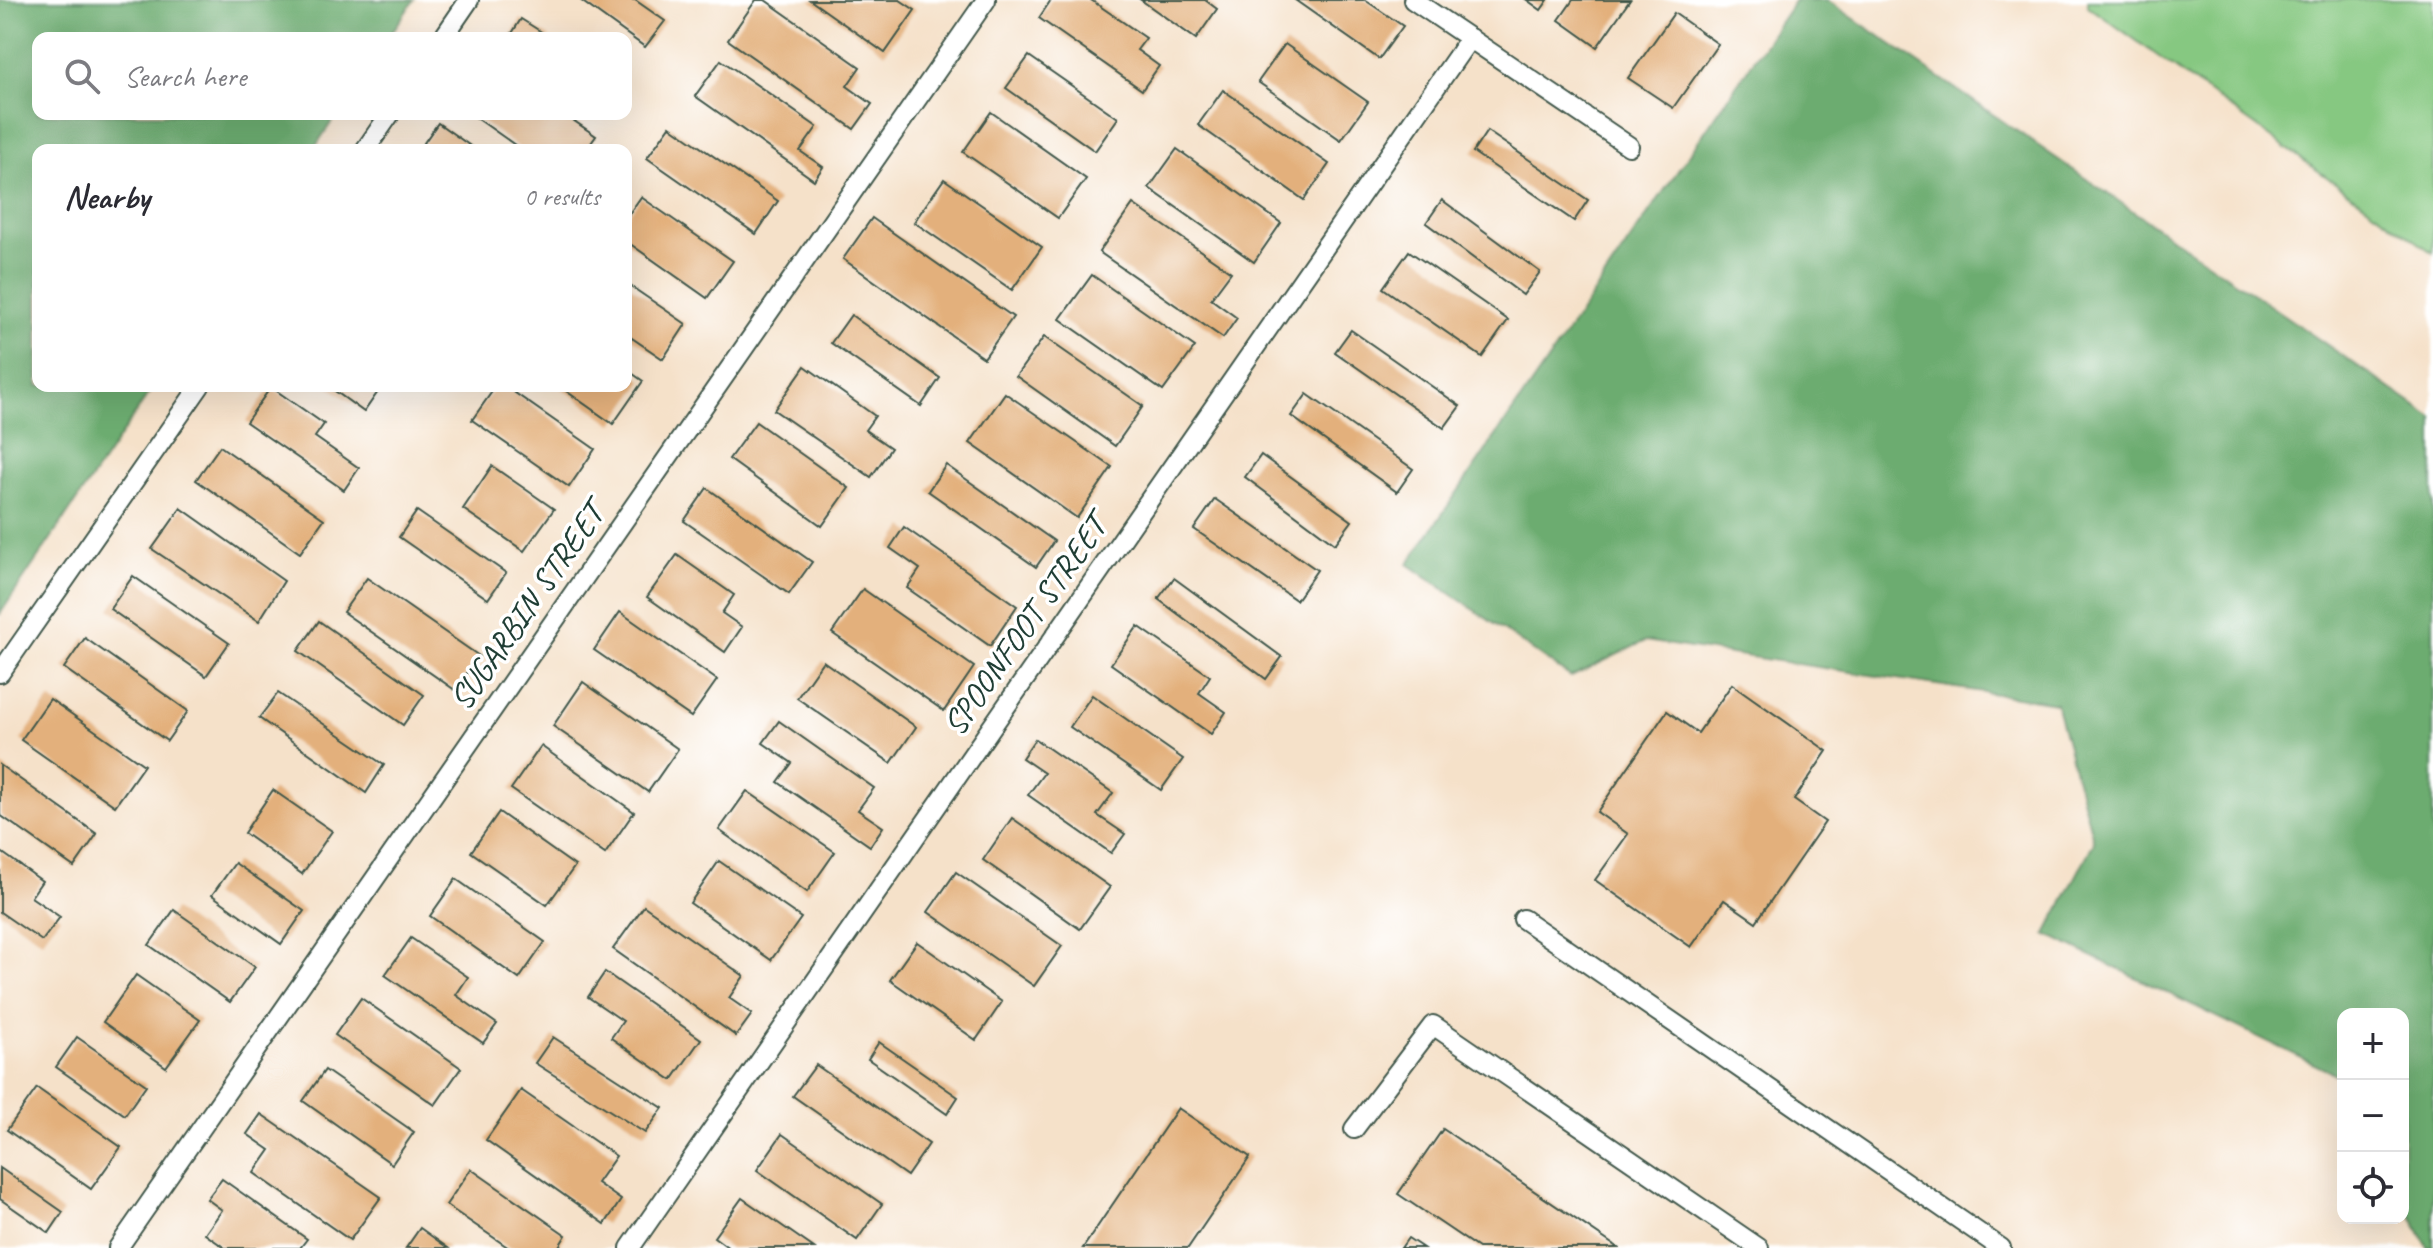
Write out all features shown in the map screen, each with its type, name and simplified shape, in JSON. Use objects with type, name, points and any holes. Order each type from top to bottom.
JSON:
[{"type":"lane","points":[[447,32],[469,0]]},
{"type":"lane","name":"SUGARBIN STREET","points":[[118,1248],[986,0]]},
{"type":"lane","points":[[1413,0],[1629,146]]},
{"type":"lane","name":"SPOONFOOT STREET","points":[[630,1248],[1470,38]]},
{"type":"lane","points":[[369,144],[386,120]]},
{"type":"lane","points":[[0,673],[196,392]]},
{"type":"lane","points":[[1523,919],[2001,1248]]},
{"type":"lane","points":[[1354,1129],[1433,1025],[1759,1248]]},
{"type":"green space","points":[[0,0],[414,0],[392,32],[32,32],[32,120],[333,120],[317,144],[32,144],[32,392],[150,392],[0,614]]},
{"type":"green space","points":[[1795,0],[1827,0],[2433,418],[2433,1248],[2428,1248],[2409,1212],[2409,1008],[2337,1008],[2337,1075],[2046,934],[2094,842],[2056,703],[1645,641],[1571,677],[1408,564]]},
{"type":"green space","points":[[2088,0],[2433,0],[2433,253],[2088,6]]},
{"type":"building","points":[[580,0],[635,0],[665,21],[645,47],[632,38],[632,32],[624,32]]},
{"type":"building","points":[[756,0],[765,0],[860,67],[847,86],[872,104],[854,129],[728,40]]},
{"type":"building","points":[[810,0],[900,0],[915,10],[885,53]]},
{"type":"building","points":[[1051,0],[1091,0],[1146,38],[1137,50],[1159,66],[1142,90],[1039,18]]},
{"type":"building","points":[[1141,0],[1205,0],[1217,9],[1196,39]]},
{"type":"building","points":[[1295,0],[1365,0],[1403,26],[1379,59]]},
{"type":"building","points":[[1527,0],[1548,0],[1541,10]]},
{"type":"building","points":[[1573,0],[1630,0],[1597,47],[1559,20]]},
{"type":"building","points":[[1674,13],[1718,44],[1673,108],[1628,78]]},
{"type":"building","points":[[521,19],[542,32],[513,32]]},
{"type":"building","points":[[1285,44],[1368,102],[1341,140],[1258,82]]},
{"type":"building","points":[[1029,56],[1118,118],[1095,151],[1006,88]]},
{"type":"building","points":[[721,60],[817,127],[800,151],[823,167],[814,180],[695,96]]},
{"type":"building","points":[[1223,90],[1329,164],[1304,200],[1198,125]]},
{"type":"building","points":[[991,112],[1086,179],[1058,218],[963,152]]},
{"type":"building","points":[[480,120],[573,120],[596,136],[590,144],[514,144]]},
{"type":"building","points":[[438,123],[468,144],[423,144]]},
{"type":"building","points":[[670,126],[778,201],[756,234],[647,158]]},
{"type":"building","points":[[1487,131],[1588,200],[1574,221],[1473,152]]},
{"type":"building","points":[[1177,149],[1281,223],[1254,262],[1149,188]]},
{"type":"building","points":[[944,179],[1042,247],[1012,290],[914,222]]},
{"type":"building","points":[[641,197],[733,261],[707,298],[632,245],[632,210]]},
{"type":"building","points":[[1442,200],[1540,272],[1523,295],[1426,223]]},
{"type":"building","points":[[1133,204],[1231,272],[1211,299],[1237,318],[1223,338],[1099,252]]},
{"type":"building","points":[[872,218],[1013,317],[984,358],[843,259]]},
{"type":"building","points":[[1409,251],[1508,320],[1482,357],[1383,288]]},
{"type":"building","points":[[1092,275],[1195,347],[1163,391],[1060,319]]},
{"type":"building","points":[[632,287],[686,324],[663,359],[632,338]]},
{"type":"building","points":[[851,315],[940,378],[921,406],[831,343]]},
{"type":"building","points":[[1351,330],[1460,406],[1444,428],[1335,352]]},
{"type":"building","points":[[1044,337],[1143,406],[1115,446],[1016,376]]},
{"type":"building","points":[[805,366],[875,416],[865,430],[891,448],[871,477],[774,410]]},
{"type":"building","points":[[632,373],[643,381],[613,424],[568,392],[632,392]]},
{"type":"building","points":[[267,392],[278,392],[324,424],[315,437],[359,468],[344,490],[246,422]]},
{"type":"building","points":[[336,392],[378,392],[364,412]]},
{"type":"building","points":[[492,392],[514,392],[595,449],[569,487],[472,420]]},
{"type":"building","points":[[1005,393],[1112,467],[1077,518],[970,443]]},
{"type":"building","points":[[1307,394],[1413,469],[1397,492],[1291,416]]},
{"type":"building","points":[[756,422],[849,488],[822,526],[729,459]]},
{"type":"building","points":[[220,446],[324,519],[300,553],[196,480]]},
{"type":"building","points":[[1261,455],[1352,521],[1335,544],[1245,477]]},
{"type":"building","points":[[946,465],[1054,541],[1036,567],[928,491]]},
{"type":"building","points":[[492,466],[554,509],[524,551],[463,509]]},
{"type":"building","points":[[707,488],[812,562],[789,594],[684,521]]},
{"type":"building","points":[[1215,499],[1317,570],[1296,600],[1194,529]]},
{"type":"building","points":[[181,508],[284,581],[259,621],[152,549]]},
{"type":"building","points":[[417,511],[506,573],[488,599],[399,537]]},
{"type":"building","points":[[904,527],[1017,606],[990,646],[907,588],[920,569],[890,548]]},
{"type":"building","points":[[677,555],[734,595],[722,613],[742,627],[725,652],[647,597]]},
{"type":"building","points":[[133,576],[229,643],[206,676],[110,609]]},
{"type":"building","points":[[367,578],[479,656],[455,690],[343,612]]},
{"type":"building","points":[[1174,578],[1282,657],[1266,679],[1158,599]]},
{"type":"building","points":[[863,589],[974,667],[944,711],[832,633]]},
{"type":"building","points":[[620,612],[717,680],[691,717],[594,650]]},
{"type":"building","points":[[319,621],[424,695],[403,725],[298,651]]},
{"type":"building","points":[[1138,626],[1210,676],[1199,693],[1226,712],[1211,734],[1111,664]]},
{"type":"building","points":[[85,638],[188,711],[167,741],[64,668]]},
{"type":"building","points":[[823,661],[916,727],[891,763],[797,698]]},
{"type":"building","points":[[583,682],[678,749],[648,792],[553,726]]},
{"type":"building","points":[[1732,684],[1827,751],[1794,800],[1825,822],[1756,922],[1724,900],[1691,947],[1595,880],[1628,834],[1597,812],[1667,711],[1698,733]]},
{"type":"building","points":[[278,693],[384,765],[366,793],[259,718]]},
{"type":"building","points":[[1092,695],[1183,759],[1161,790],[1070,727]]},
{"type":"building","points":[[50,699],[144,765],[115,806],[21,740]]},
{"type":"building","points":[[779,721],[874,788],[858,810],[883,827],[870,846],[778,782],[792,763],[763,743]]},
{"type":"building","points":[[1035,739],[1113,793],[1097,815],[1125,834],[1111,853],[1028,795],[1044,773],[1022,758]]},
{"type":"building","points":[[541,746],[634,812],[605,854],[511,789]]},
{"type":"building","points":[[0,765],[97,834],[74,867],[0,815]]},
{"type":"building","points":[[273,790],[332,831],[302,874],[244,833]]},
{"type":"building","points":[[747,791],[835,852],[807,892],[719,830]]},
{"type":"building","points":[[499,812],[575,866],[547,905],[471,852]]},
{"type":"building","points":[[1012,818],[1110,887],[1080,929],[983,860]]},
{"type":"building","points":[[0,851],[42,881],[31,897],[60,917],[42,941],[0,912]]},
{"type":"building","points":[[719,861],[801,918],[771,960],[690,903]]},
{"type":"building","points":[[235,863],[304,911],[281,944],[212,895]]},
{"type":"building","points":[[956,872],[1062,946],[1034,986],[928,912]]},
{"type":"building","points":[[456,879],[545,942],[519,979],[430,916]]},
{"type":"building","points":[[644,906],[744,976],[729,998],[752,1014],[736,1036],[613,949]]},
{"type":"building","points":[[174,910],[255,967],[230,1002],[149,945]]},
{"type":"building","points":[[411,938],[468,977],[456,995],[497,1024],[483,1043],[385,975]]},
{"type":"building","points":[[917,942],[1002,1002],[976,1040],[890,980]]},
{"type":"building","points":[[605,972],[701,1039],[672,1080],[611,1038],[623,1021],[588,997]]},
{"type":"building","points":[[136,975],[200,1020],[166,1067],[103,1022]]},
{"type":"building","points":[[361,998],[461,1068],[435,1105],[335,1035]]},
{"type":"building","points":[[77,1037],[146,1085],[125,1115],[56,1067]]},
{"type":"building","points":[[553,1037],[663,1108],[645,1133],[535,1063]]},
{"type":"building","points":[[879,1042],[958,1097],[947,1114],[868,1059]]},
{"type":"building","points":[[816,1065],[929,1144],[907,1176],[793,1096]]},
{"type":"building","points":[[325,1070],[414,1132],[392,1164],[303,1101]]},
{"type":"building","points":[[37,1088],[121,1147],[91,1189],[7,1130]]},
{"type":"building","points":[[521,1090],[616,1156],[597,1183],[621,1200],[605,1224],[486,1140]]},
{"type":"building","points":[[1178,1108],[1250,1157],[1188,1248],[1083,1248]]},
{"type":"building","points":[[261,1114],[381,1197],[350,1240],[254,1173],[270,1150],[247,1134]]},
{"type":"building","points":[[1443,1129],[1618,1248],[1478,1248],[1398,1194]]},
{"type":"building","points":[[782,1134],[882,1204],[857,1240],[757,1170]]},
{"type":"building","points":[[0,1168],[63,1212],[49,1233],[0,1199]]},
{"type":"building","points":[[471,1169],[566,1235],[558,1248],[509,1248],[446,1205]]},
{"type":"building","points":[[222,1179],[307,1239],[300,1248],[225,1248],[205,1234],[222,1210],[207,1199]]},
{"type":"building","points":[[742,1198],[814,1248],[729,1248],[714,1237]]},
{"type":"building","points":[[420,1228],[448,1248],[406,1248]]},
{"type":"building","points":[[1408,1238],[1423,1248],[1401,1248]]}]
